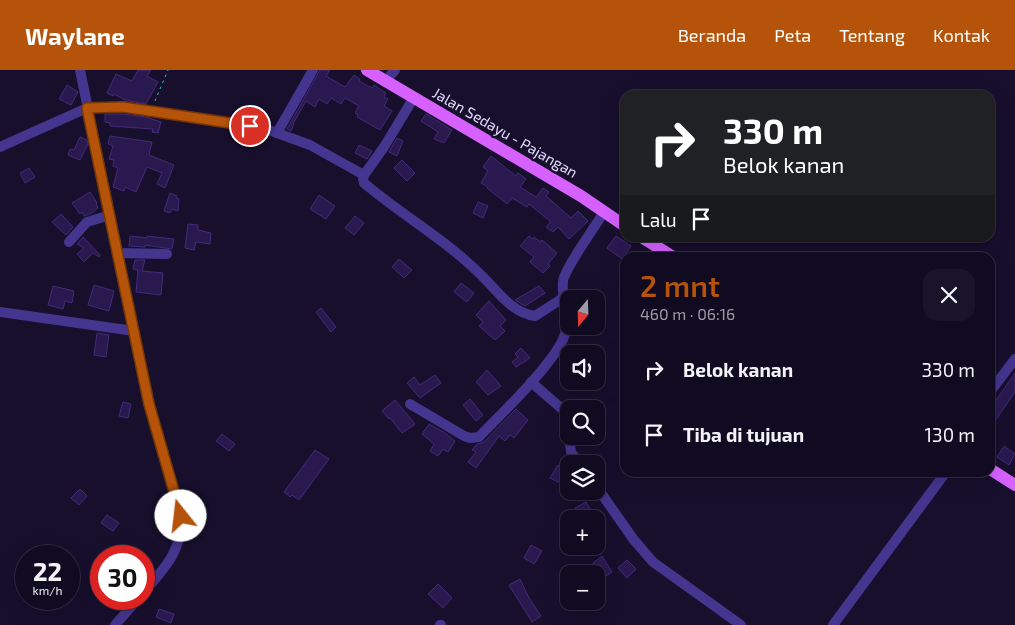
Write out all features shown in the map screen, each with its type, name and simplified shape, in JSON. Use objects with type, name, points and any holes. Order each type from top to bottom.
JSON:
[{"type":"main road","name":"Jalan Sedayu - Pajangan","points":[[366,70],[581,196],[620,223]]},
{"type":"main road","points":[[649,242],[665,252]]},
{"type":"main road","points":[[995,472],[1015,485]]},
{"type":"street","points":[[80,70],[149,404],[181,516],[182,529],[179,542],[167,566],[155,580]]},
{"type":"street","points":[[277,133],[313,70]]},
{"type":"street","points":[[386,82],[395,70]]},
{"type":"street","points":[[413,99],[384,147],[364,175],[364,183],[434,234],[480,273],[522,314],[535,316],[560,300]]},
{"type":"street","points":[[0,147],[87,108],[123,107],[250,126],[277,133],[310,145],[364,175]]},
{"type":"street","points":[[563,290],[562,280],[565,273],[604,212]]},
{"type":"street","points":[[69,242],[87,222],[110,215]]},
{"type":"street","points":[[118,253],[168,254]]},
{"type":"street","points":[[0,312],[134,331]]},
{"type":"street","points":[[410,404],[464,436],[479,437],[531,382],[560,346],[565,335]]},
{"type":"street","points":[[995,385],[1015,359]]},
{"type":"street","points":[[531,382],[560,407]]},
{"type":"street","points":[[833,625],[942,477]]},
{"type":"street","points":[[605,499],[643,552],[741,625]]},
{"type":"street","points":[[115,625],[128,610]]},
{"type":"path","points":[[151,111],[168,70]]},
{"type":"building","points":[[138,70],[151,70],[147,76],[158,82],[146,104],[125,100],[114,94],[113,96],[107,93],[116,74],[132,81]]},
{"type":"building","points":[[320,70],[330,70],[326,76],[345,87],[354,75],[360,79],[359,81],[372,88],[374,85],[386,93],[384,97],[388,99],[384,106],[392,111],[380,130],[357,117],[358,115],[355,113],[359,106],[345,98],[341,104],[331,98],[327,104],[319,99],[315,107],[306,101],[291,131],[287,129]]},
{"type":"building","points":[[67,85],[78,92],[71,105],[59,99]]},
{"type":"building","points":[[105,114],[146,117],[161,122],[158,133],[152,132],[153,129],[110,126],[110,123],[105,122]]},
{"type":"building","points":[[426,114],[452,130],[444,143],[434,139],[438,132],[421,121]]},
{"type":"building","points":[[110,136],[152,142],[149,155],[174,165],[165,188],[157,184],[162,173],[147,167],[136,192],[125,187],[124,191],[113,187],[118,168],[113,166],[114,160],[109,159],[113,146],[108,144]]},
{"type":"building","points":[[80,137],[87,140],[88,144],[80,160],[68,155],[70,149],[74,150]]},
{"type":"building","points":[[397,138],[403,141],[397,156],[389,152]]},
{"type":"building","points":[[359,145],[372,151],[367,159],[355,153]]},
{"type":"building","points":[[491,156],[516,176],[518,173],[526,179],[520,187],[536,197],[543,188],[549,192],[546,196],[571,218],[578,211],[588,221],[569,239],[558,227],[553,232],[546,227],[551,222],[529,204],[527,207],[512,198],[507,204],[481,183],[488,171],[483,167]]},
{"type":"building","points":[[402,160],[415,173],[407,181],[394,168]]},
{"type":"building","points":[[29,168],[35,177],[25,183],[20,173]]},
{"type":"building","points":[[90,192],[98,208],[84,216],[82,212],[80,214],[72,203]]},
{"type":"building","points":[[170,193],[179,199],[178,211],[172,209],[170,213],[164,211]]},
{"type":"building","points":[[319,195],[335,206],[326,219],[310,209]]},
{"type":"building","points":[[478,202],[488,206],[483,218],[473,213]]},
{"type":"building","points":[[61,214],[73,227],[66,235],[52,222]]},
{"type":"building","points":[[355,216],[364,223],[354,235],[345,228]]},
{"type":"building","points":[[188,224],[198,225],[198,230],[211,233],[210,244],[196,242],[194,250],[185,248]]},
{"type":"building","points":[[130,236],[174,239],[172,249],[145,245],[145,247],[129,246]]},
{"type":"building","points":[[529,236],[541,242],[542,240],[557,253],[548,264],[550,266],[543,273],[530,262],[534,257],[520,246]]},
{"type":"building","points":[[616,236],[620,239],[620,242],[625,242],[631,246],[627,252],[620,252],[620,258],[607,248]]},
{"type":"building","points":[[83,237],[100,255],[99,257],[93,253],[84,262],[77,254],[84,248],[77,244]]},
{"type":"building","points":[[399,259],[412,270],[404,278],[392,267]]},
{"type":"building","points":[[135,260],[145,260],[142,271],[163,273],[161,295],[136,292],[138,270],[133,269]]},
{"type":"building","points":[[461,283],[474,293],[467,302],[454,292]]},
{"type":"building","points":[[94,285],[114,291],[109,311],[88,305]]},
{"type":"building","points":[[53,286],[74,291],[72,303],[65,301],[63,309],[48,305]]},
{"type":"building","points":[[539,286],[545,293],[525,306],[515,300]]},
{"type":"building","points":[[489,301],[506,320],[500,326],[505,331],[495,340],[479,326],[483,322],[476,315]]},
{"type":"building","points":[[321,308],[336,327],[331,332],[316,312]]},
{"type":"building","points":[[97,333],[109,335],[106,357],[94,355]]},
{"type":"building","points":[[521,348],[530,358],[516,367],[512,362],[518,357],[515,354]]},
{"type":"building","points":[[487,370],[501,386],[488,395],[476,382]]},
{"type":"building","points":[[1015,373],[1015,392],[995,421],[995,402]]},
{"type":"building","points":[[435,375],[441,383],[420,398],[407,383],[414,377],[420,385]]},
{"type":"building","points":[[470,399],[483,415],[476,421],[463,405]]},
{"type":"building","points":[[395,400],[415,424],[402,433],[382,411]]},
{"type":"building","points":[[123,402],[131,404],[128,418],[119,416]]},
{"type":"building","points":[[516,409],[528,420],[514,438],[510,435],[505,441],[499,436],[476,468],[468,462],[476,452],[472,450],[477,444],[484,442]]},
{"type":"building","points":[[429,424],[455,441],[448,452],[443,449],[438,456],[430,451],[434,444],[422,434]]},
{"type":"building","points":[[222,434],[235,444],[229,451],[216,441]]},
{"type":"building","points":[[1004,446],[1015,454],[1009,465],[997,457]]},
{"type":"building","points":[[315,450],[329,459],[299,500],[292,495],[290,497],[284,492]]},
{"type":"building","points":[[558,465],[560,466],[560,479],[558,482],[550,478]]},
{"type":"building","points":[[80,489],[87,496],[79,505],[71,498]]},
{"type":"building","points":[[586,502],[591,510],[576,510],[575,508]]},
{"type":"building","points":[[107,515],[119,523],[113,531],[101,523]]},
{"type":"building","points":[[531,545],[542,551],[534,564],[524,558]]},
{"type":"building","points":[[602,556],[612,572],[605,577],[605,565],[594,565],[593,563]]},
{"type":"building","points":[[627,560],[636,569],[627,578],[618,568]]},
{"type":"building","points":[[520,579],[529,598],[541,616],[532,622],[509,585]]},
{"type":"building","points":[[438,584],[452,598],[443,608],[428,594]]},
{"type":"building","points":[[159,609],[174,614],[171,623],[156,617]]},
{"type":"route","points":[[181,516],[149,404],[87,108],[123,107],[250,126]]}]
